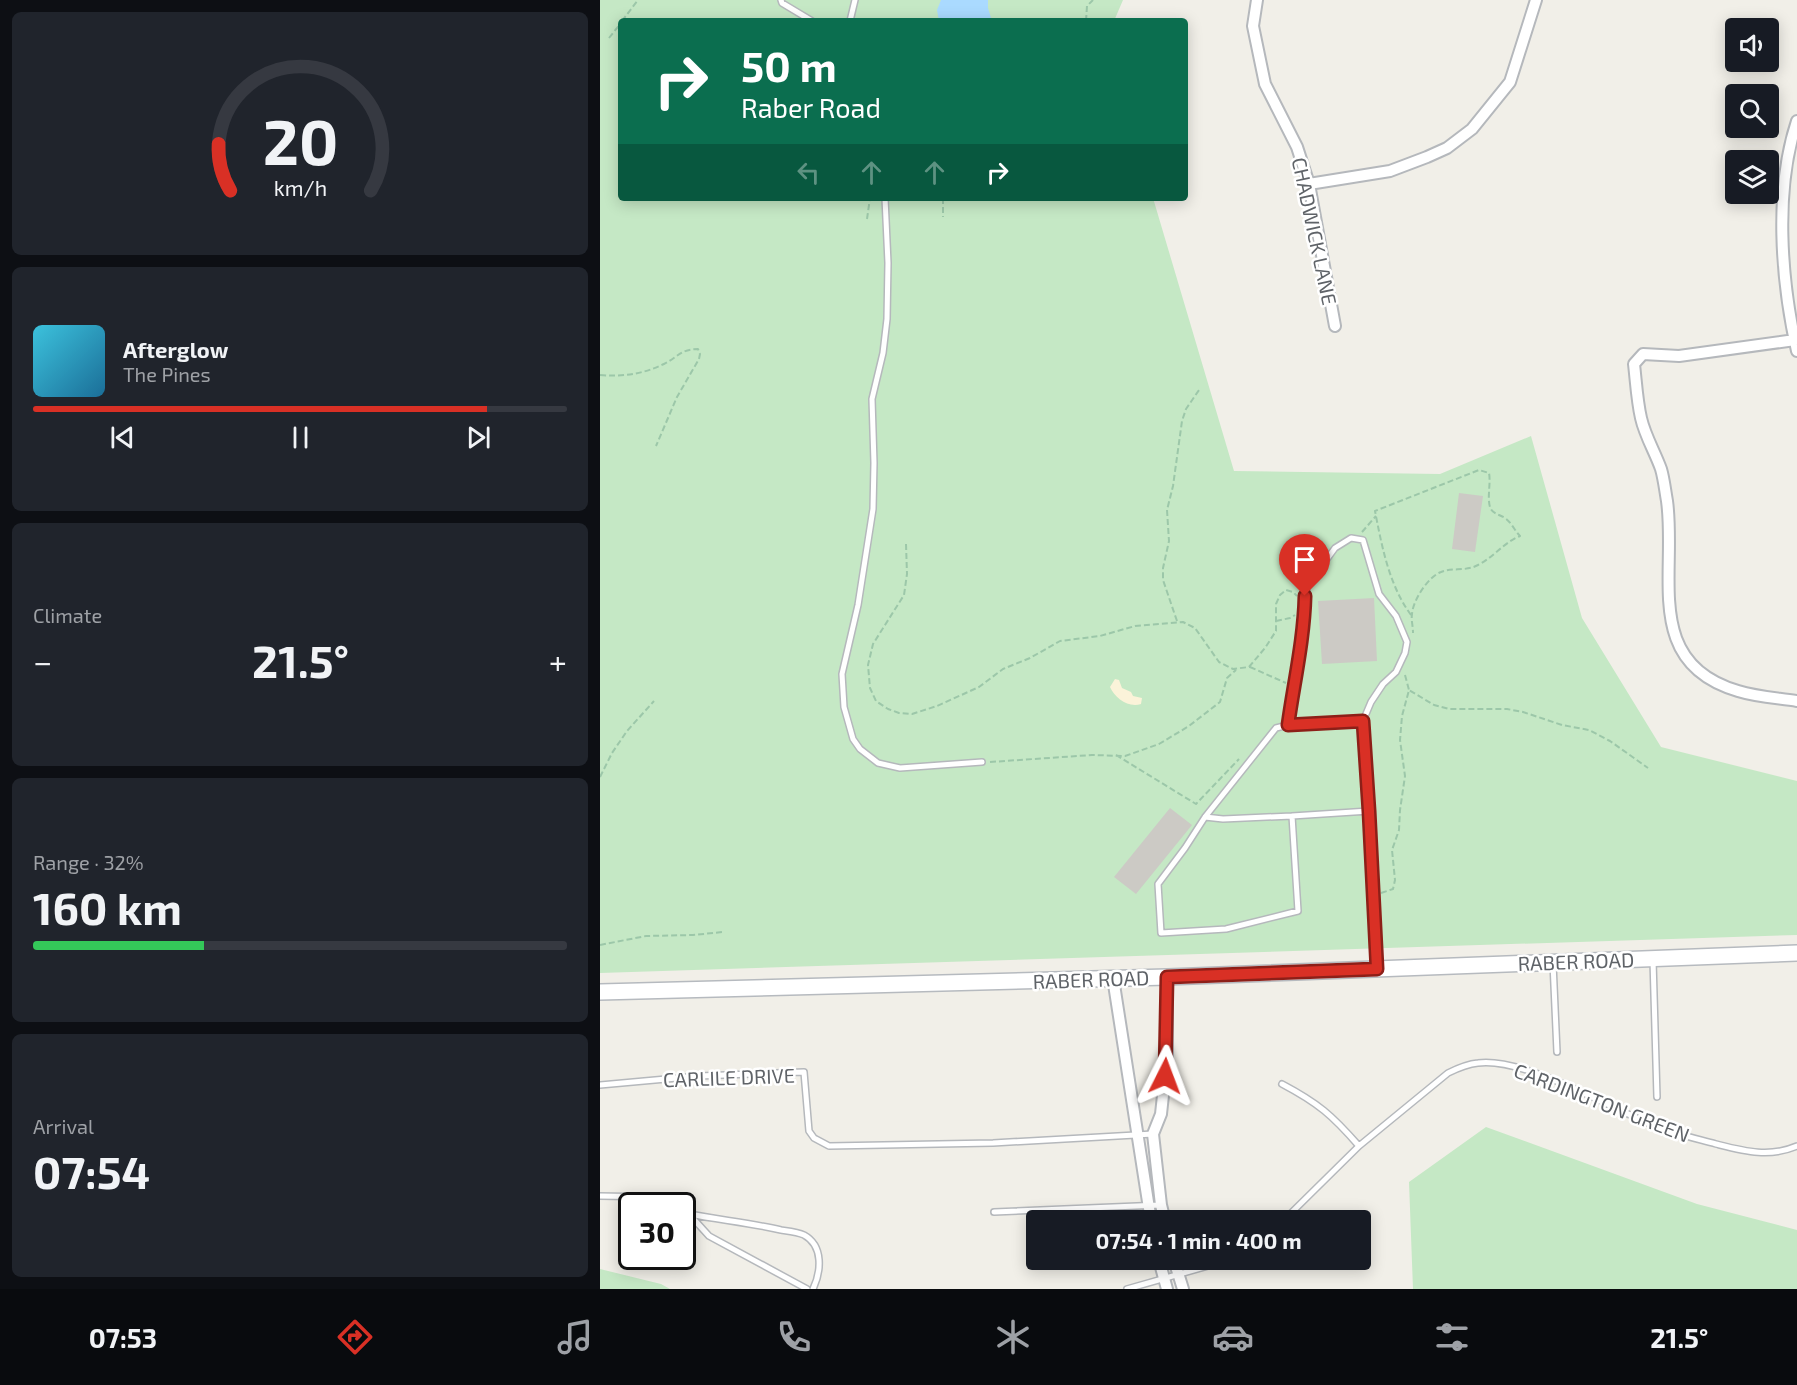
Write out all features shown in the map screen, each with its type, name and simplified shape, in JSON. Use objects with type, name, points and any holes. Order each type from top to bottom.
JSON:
[{"type":"street","name":"CHADWICK LANE","points":[[1257,0],[1253,26],[1265,84],[1297,147],[1309,184],[1335,326]]},
{"type":"street","points":[[1309,184],[1390,171],[1447,148],[1472,129],[1510,82],[1536,0]]},
{"type":"street","points":[[1797,121],[1786,162],[1783,211],[1784,281],[1796,346],[1679,356],[1643,354],[1634,364],[1641,419],[1662,471],[1665,493],[1670,621],[1677,639],[1692,665],[1713,682],[1740,692],[1797,701]]},
{"type":"street","name":"RABER ROAD","points":[[600,992],[1167,977],[1797,953]]},
{"type":"street","points":[[1162,1210],[1153,1134],[1161,1114],[1167,1058],[1167,977]]},
{"type":"street","points":[[1113,978],[1149,1210]]},
{"type":"street","points":[[1177,1270],[1183,1289]]},
{"type":"lane","points":[[781,0],[782,3],[807,18]]},
{"type":"lane","points":[[851,18],[855,0]]},
{"type":"lane","points":[[885,201],[888,262],[887,319],[883,353],[872,399],[873,509],[858,605],[842,674],[844,707],[853,739],[860,749],[878,763],[900,768],[982,762]]},
{"type":"lane","points":[[1288,725],[1304,628],[1305,596],[1308,585],[1335,548],[1351,538],[1363,540],[1379,594],[1396,616],[1407,642],[1405,653],[1396,672],[1383,684],[1371,702],[1363,721],[1377,969]]},
{"type":"lane","points":[[1292,816],[1298,911],[1227,928],[1161,933],[1158,884],[1205,817],[1275,728],[1288,725],[1363,721]]},
{"type":"lane","points":[[1205,817],[1223,819],[1369,811]]},
{"type":"lane","points":[[1653,958],[1657,1097]]},
{"type":"lane","points":[[1553,961],[1557,1052]]},
{"type":"lane","name":"CARDINGTON GREEN","points":[[1297,1210],[1359,1146],[1448,1073],[1462,1066],[1478,1063],[1492,1062],[1531,1072],[1582,1092],[1652,1125],[1685,1136],[1753,1153],[1777,1153],[1797,1146]]},
{"type":"lane","name":"CARLILE DRIVE","points":[[600,1085],[699,1076],[804,1072],[807,1122],[814,1138],[821,1144],[829,1146],[1016,1142],[1137,1134]]},
{"type":"lane","points":[[1282,1084],[1322,1107],[1359,1146]]},
{"type":"lane","points":[[1137,1134],[1153,1134]]},
{"type":"lane","points":[[600,1196],[618,1196]]},
{"type":"lane","points":[[994,1212],[1161,1205]]},
{"type":"lane","points":[[696,1215],[757,1224],[803,1235],[817,1251],[820,1261],[820,1271],[813,1289]]},
{"type":"lane","points":[[696,1222],[709,1236],[807,1289]]},
{"type":"lane","points":[[1127,1289],[1165,1284],[1178,1275],[1195,1270]]},
{"type":"path","points":[[625,18],[638,0]]},
{"type":"path","points":[[1086,18],[1087,6],[1093,0]]},
{"type":"path","points":[[609,38],[618,27]]},
{"type":"path","points":[[867,219],[870,201]]},
{"type":"path","points":[[943,201],[944,217]]},
{"type":"path","points":[[600,375],[616,377],[632,375],[665,364],[684,350],[698,349],[699,359],[678,397],[657,446]]},
{"type":"path","points":[[1177,622],[1163,580],[1169,540],[1167,510],[1173,486],[1182,421],[1186,409],[1199,390]]},
{"type":"path","points":[[1411,615],[1400,600],[1388,569],[1375,512],[1380,508],[1414,497],[1479,470],[1489,472],[1489,506],[1493,512],[1512,523],[1520,536],[1509,540],[1487,560],[1476,566],[1466,570],[1439,572],[1425,586],[1413,605],[1411,615],[1414,638]]},
{"type":"path","points":[[1356,538],[1376,516]]},
{"type":"path","points":[[906,544],[907,574],[904,595],[873,644],[868,665],[870,687],[876,701],[888,709],[912,714],[937,706],[979,687],[1003,669],[1030,658],[1060,641],[1100,636],[1135,626],[1177,622],[1183,622],[1195,628],[1219,662],[1233,669],[1249,667],[1294,687]]},
{"type":"path","points":[[982,762],[1125,756],[1159,744],[1183,730],[1220,702],[1227,678],[1236,670],[1249,667],[1265,648],[1276,630],[1276,604],[1280,595],[1287,590],[1293,592],[1298,596],[1299,604]]},
{"type":"path","points":[[1276,621],[1290,618],[1297,613]]},
{"type":"path","points":[[1372,892],[1383,894],[1393,889],[1395,880],[1392,850],[1400,830],[1400,810],[1405,776],[1400,740],[1402,716],[1409,690],[1405,679],[1405,667]]},
{"type":"path","points":[[1409,690],[1434,705],[1449,709],[1507,709],[1562,725],[1589,730],[1610,741],[1648,768]]},
{"type":"path","points":[[600,777],[612,753],[654,701]]},
{"type":"path","points":[[1116,755],[1196,804],[1246,753]]},
{"type":"path","points":[[600,945],[646,936],[723,932]]},
{"type":"green space","points":[[600,0],[1123,0],[1115,18],[618,18],[618,201],[1154,201],[1234,471],[1440,474],[1531,436],[1582,618],[1661,747],[1797,781],[1797,935],[600,973]]},
{"type":"green space","points":[[1486,1127],[1697,1204],[1797,1230],[1797,1289],[1413,1289],[1409,1182]]},
{"type":"green space","points":[[600,1269],[661,1284],[670,1289],[600,1289]]},
{"type":"sand","points":[[1115,679],[1119,680],[1122,688],[1131,692],[1133,696],[1142,698],[1141,704],[1131,705],[1115,695],[1110,687]]},
{"type":"water","points":[[941,0],[988,0],[991,18],[938,18],[937,10]]},
{"type":"building","points":[[1459,493],[1483,496],[1475,552],[1452,549]]},
{"type":"building","points":[[1374,598],[1377,661],[1322,664],[1318,601]]},
{"type":"building","points":[[1170,808],[1192,825],[1136,894],[1114,877]]},
{"type":"route","points":[[1165,1076],[1167,977],[1377,969],[1363,721],[1288,725],[1304,628],[1305,596]]}]
